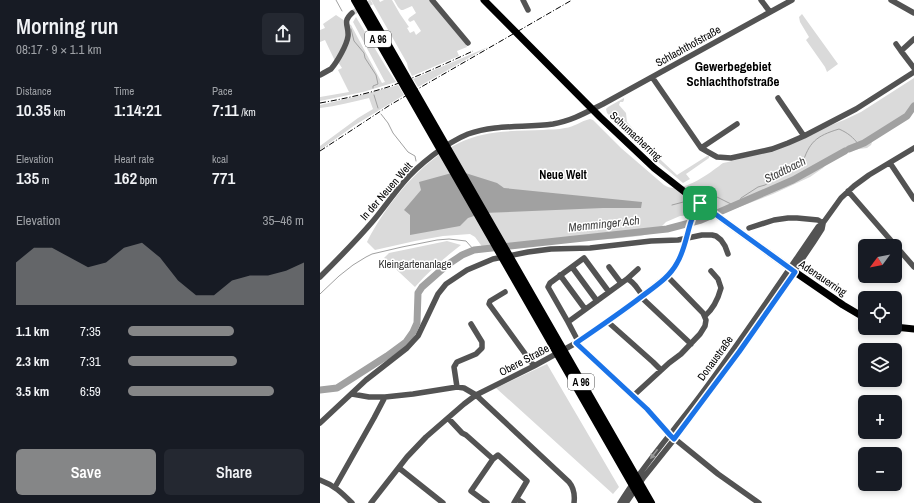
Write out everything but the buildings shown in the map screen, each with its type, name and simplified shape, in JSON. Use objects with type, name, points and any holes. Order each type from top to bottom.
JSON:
[{"type":"highway","name":"A 96","points":[[355,0],[403,78],[650,503]]},
{"type":"highway","name":"A 96","points":[[362,0],[403,78]]},
{"type":"highway","name":"A 96","points":[[509,261],[643,503]]},
{"type":"main road","name":"Schumacherring","points":[[484,0],[649,163],[710,211],[792,270]]},
{"type":"main road","name":"Adenauerring","points":[[792,270],[858,314]]},
{"type":"main road","points":[[902,328],[914,329]]},
{"type":"street","points":[[432,0],[468,43]]},
{"type":"street","points":[[523,0],[528,10]]},
{"type":"street","points":[[761,0],[770,12]]},
{"type":"street","name":"Schlachthofstraße","points":[[593,109],[792,0]]},
{"type":"street","points":[[891,0],[914,13]]},
{"type":"street","points":[[320,76],[332,68],[342,51],[348,36],[346,23],[347,19],[352,13]]},
{"type":"street","points":[[902,51],[914,39]]},
{"type":"street","points":[[896,44],[914,68]]},
{"type":"street","points":[[652,77],[701,148],[717,156],[734,158],[772,149],[804,136],[856,109],[914,72]]},
{"type":"street","points":[[778,98],[804,136]]},
{"type":"street","name":"In der Neuen Welt","points":[[320,277],[366,228],[410,175],[455,141],[474,132],[493,128],[553,124],[567,121],[593,109]]},
{"type":"street","points":[[701,148],[737,124]]},
{"type":"street","name":"Donaustraße","points":[[620,503],[628,495],[672,437],[751,325],[792,270],[818,227],[823,223],[836,203],[858,182],[914,148]]},
{"type":"street","points":[[890,163],[914,199]]},
{"type":"street","points":[[848,191],[914,267]]},
{"type":"street","name":"Obere Straße","points":[[371,503],[407,457],[426,437],[476,395],[534,366],[575,343],[608,322],[667,276],[678,262],[698,202]]},
{"type":"street","points":[[750,228],[774,220],[788,218],[818,220],[823,223]]},
{"type":"street","points":[[320,423],[366,380],[407,348],[418,336],[438,294],[446,284],[467,270],[493,259],[545,250],[590,248],[651,241],[678,240],[702,235],[716,236],[725,246],[728,254]]},
{"type":"street","points":[[609,292],[584,258],[550,283],[548,288],[568,322],[575,343],[647,409],[672,437],[718,474],[759,503]]},
{"type":"street","points":[[572,267],[597,300]]},
{"type":"street","points":[[609,267],[621,283]]},
{"type":"street","points":[[568,322],[638,270]]},
{"type":"street","points":[[704,316],[710,312],[721,288],[718,279],[712,271]]},
{"type":"street","points":[[560,275],[586,309]]},
{"type":"street","points":[[633,396],[681,354],[705,326],[706,320],[703,313],[667,276]]},
{"type":"street","points":[[626,279],[630,280],[642,296],[691,344]]},
{"type":"street","points":[[506,292],[490,301],[489,304],[534,366]]},
{"type":"street","points":[[608,322],[661,370]]},
{"type":"street","points":[[457,387],[454,367],[457,362],[476,354],[482,348],[482,342],[471,324]]},
{"type":"street","points":[[352,394],[369,397],[385,397],[457,387],[464,388],[476,395],[572,486],[575,496],[574,503]]},
{"type":"street","points":[[335,487],[385,397]]},
{"type":"street","points":[[448,418],[462,433],[493,459]]},
{"type":"street","points":[[487,503],[471,490],[493,459],[498,455],[527,481],[516,501],[523,503]]},
{"type":"street","points":[[399,468],[436,501],[443,503]]},
{"type":"street","points":[[320,480],[342,492],[352,503]]},
{"type":"street","name":"Donaustraße","points":[[626,503],[628,495]]},
{"type":"green space","points":[[371,0],[379,0],[380,2],[384,0],[392,0],[409,27],[407,28],[410,33],[414,31],[416,35],[421,31],[414,20],[410,22],[408,20],[416,13],[412,6],[401,10],[394,0],[429,0],[465,41],[467,47],[457,51],[459,56],[412,76],[407,63]]},
{"type":"green space","points":[[802,14],[838,64],[827,72],[806,40],[809,37],[800,22],[799,17]]},
{"type":"green space","points":[[336,15],[345,21],[346,39],[335,61],[325,40],[320,42],[320,30],[325,28],[323,24]]},
{"type":"green space","points":[[356,17],[396,82],[363,92],[320,101],[320,97],[349,92],[338,70],[342,68],[338,62],[343,52],[349,24],[351,25],[382,83],[385,82],[353,22]]},
{"type":"green space","points":[[488,47],[418,87],[413,79]]},
{"type":"green space","points":[[914,78],[914,110],[910,116],[874,137],[871,145],[867,148],[843,153],[827,163],[823,168],[810,177],[773,194],[729,211],[717,209],[703,215],[680,216],[666,222],[654,233],[640,236],[612,239],[530,243],[486,252],[475,237],[470,234],[443,236],[375,250],[367,242],[387,209],[414,176],[446,150],[464,141],[482,135],[505,131],[562,129],[590,119],[593,120],[621,148],[664,185],[671,188],[678,188],[695,182],[723,163],[754,155],[844,120],[861,112]]},
{"type":"green space","points":[[398,85],[404,95],[355,125],[320,150],[320,146],[358,118],[373,109],[369,98],[320,108],[320,105]]},
{"type":"green space","points":[[624,98],[623,102],[620,102],[619,105],[626,113],[627,122],[649,149],[677,175],[709,156],[709,158],[686,174],[690,179],[683,183],[652,157],[607,113],[606,109],[608,107]]},
{"type":"green space","name":"Kleingartenanlage","points":[[447,241],[461,245],[437,265],[415,287],[384,258],[389,253]]},
{"type":"green space","points":[[547,364],[619,487],[613,494],[496,388]]},
{"type":"shaded area","points":[[459,171],[497,183],[504,188],[642,202],[641,208],[603,208],[483,213],[468,218],[460,226],[410,235],[410,215],[404,210],[421,190],[419,182]]},
{"type":"waterway","points":[[336,0],[342,11]]},
{"type":"waterway","points":[[351,29],[354,41],[364,53],[365,58],[376,75],[378,84],[373,86],[373,88]]},
{"type":"waterway","points":[[374,95],[378,108]]},
{"type":"waterway","name":"Stadtbach","points":[[849,149],[864,143],[907,116],[914,106]]},
{"type":"waterway","points":[[381,114],[393,133],[408,152],[415,156],[416,161]]},
{"type":"waterway","points":[[739,203],[741,198],[758,187],[765,185],[802,165],[811,145],[824,134],[839,129],[845,132],[859,145]]},
{"type":"waterway","name":"Memminger Ach","points":[[320,390],[337,388],[406,342],[417,323],[418,293],[422,287],[447,265],[462,255],[474,250],[667,229],[701,220],[793,180],[845,151]]},
{"type":"waterway","points":[[698,199],[713,195],[733,205]]},
{"type":"waterway","points":[[672,205],[691,200]]},
{"type":"waterway","name":"Memminger Ach","points":[[320,294],[353,265],[372,254],[437,240],[449,239],[466,241],[474,250]]},
{"type":"tunnel","points":[[352,13],[375,0]]},
{"type":"railway","points":[[320,151],[390,105],[572,0]]},
{"type":"railway","points":[[320,103],[388,87],[420,75],[473,51]]},
{"type":"district","name":"Gewerbegebiet Schlachthofstraße","points":[[733,74]]},
{"type":"district","name":"Neue Welt","points":[[563,175]]},
{"type":"route","points":[[700,203],[795,272],[739,352],[674,439],[647,409],[576,343],[626,309],[673,270],[678,262],[684,246],[693,213],[700,203]]}]
